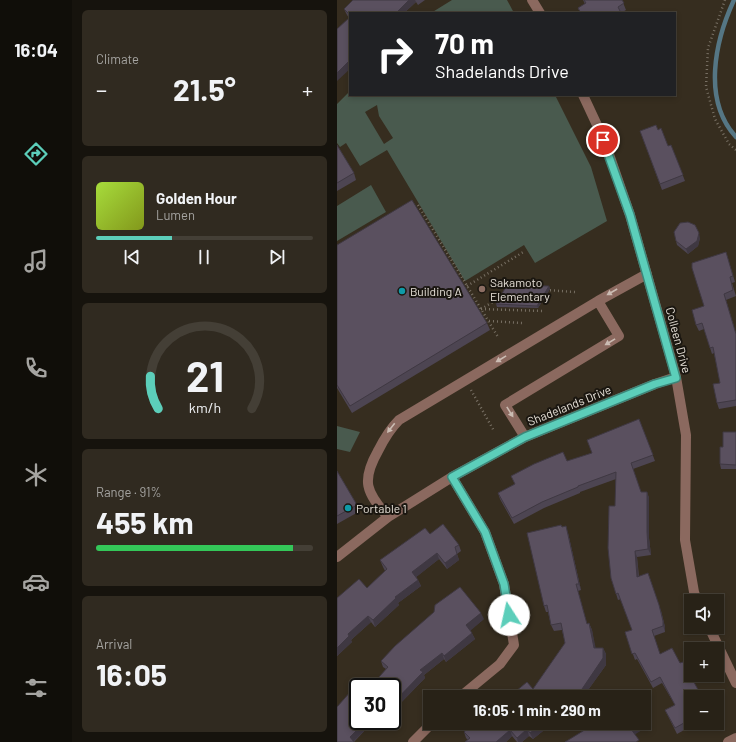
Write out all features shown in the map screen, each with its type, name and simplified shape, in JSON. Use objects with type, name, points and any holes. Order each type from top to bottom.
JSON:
[{"type":"street","points":[[532,0],[539,12]]},
{"type":"street","name":"Colleen Drive","points":[[583,96],[603,140],[630,215],[676,378],[686,435],[685,540],[694,594]]},
{"type":"street","points":[[388,517],[377,504],[369,490],[367,474],[370,464],[391,428],[399,420],[597,301],[647,274]]},
{"type":"street","points":[[525,437],[505,405],[619,336],[597,301]]},
{"type":"street","name":"Shadelands Drive","points":[[337,558],[388,517],[452,477],[525,437],[655,384],[676,378]]},
{"type":"street","points":[[452,477],[485,532],[504,584],[514,646],[499,664],[468,690]]},
{"type":"street","points":[[712,634],[736,684]]},
{"type":"street","points":[[413,742],[425,730]]},
{"type":"street","points":[[728,742],[736,738]]},
{"type":"path","points":[[725,0],[708,48],[706,87],[715,119],[729,144],[736,150]]},
{"type":"path","points":[[418,205],[497,337]]},
{"type":"path","points":[[467,286],[525,251]]},
{"type":"path","points":[[545,290],[575,292]]},
{"type":"path","points":[[481,309],[508,293]]},
{"type":"path","points":[[481,309],[542,311]]},
{"type":"path","points":[[488,321],[522,323]]},
{"type":"path","points":[[471,390],[494,431]]},
{"type":"green space","points":[[452,0],[507,0],[513,12],[433,12]]},
{"type":"green space","points":[[349,92],[349,96],[556,96],[591,167],[607,221],[535,263],[524,245],[465,281],[387,150],[360,166],[346,143],[340,147],[337,143],[337,104]],"holes":[[[377,105],[379,116],[393,138],[384,144],[365,112]]]},
{"type":"green space","points":[[371,185],[386,212],[337,241],[337,206]]},
{"type":"green space","points":[[337,426],[360,432],[350,452],[337,449]]},
{"type":"building","points":[[353,0],[409,0],[397,12],[349,12],[349,14],[344,9]]},
{"type":"building","points":[[584,0],[622,0],[624,3],[618,7],[620,12],[580,12],[578,8],[586,3]]},
{"type":"building","points":[[349,18],[349,61],[337,73],[337,29]]},
{"type":"building","points":[[656,125],[658,130],[661,128],[668,146],[671,145],[683,175],[660,184],[640,131]]},
{"type":"building","points":[[337,145],[354,173],[337,183]]},
{"type":"building","name":"Building A","points":[[412,200],[487,323],[350,406],[337,385],[337,245]]},
{"type":"building","points":[[688,222],[695,225],[699,233],[697,241],[686,249],[676,241],[674,232],[680,223]]},
{"type":"building","points":[[726,252],[733,276],[730,277],[733,290],[724,294],[736,334],[736,400],[717,403],[713,384],[720,383],[713,347],[710,348],[702,323],[696,325],[692,310],[704,306],[692,268],[692,263]]},
{"type":"building","points":[[507,285],[549,286],[537,306],[496,304]]},
{"type":"building","points":[[639,419],[653,455],[631,463],[641,492],[647,492],[648,549],[635,551],[637,577],[648,573],[659,605],[663,626],[652,630],[660,654],[672,648],[680,663],[683,662],[684,664],[684,682],[694,682],[698,690],[684,690],[684,723],[675,728],[665,710],[675,705],[660,677],[651,682],[635,653],[632,654],[625,632],[632,630],[618,593],[616,594],[611,578],[608,548],[609,506],[615,506],[616,472],[578,486],[542,502],[512,518],[498,493],[515,484],[511,476],[534,464],[563,452],[567,461],[592,453],[587,440]]},
{"type":"building","points":[[723,432],[736,432],[736,465],[720,464],[720,447],[723,447]]},
{"type":"building","points":[[337,471],[357,505],[337,516]]},
{"type":"building","points":[[443,524],[459,545],[455,547],[457,554],[445,563],[437,553],[412,572],[418,580],[395,597],[396,598],[373,620],[368,616],[348,634],[349,636],[337,648],[337,598],[359,579],[367,588],[387,569],[380,560],[425,528],[430,534]]},
{"type":"building","points":[[561,525],[562,527],[566,526],[579,584],[576,584],[587,624],[589,623],[594,648],[603,648],[603,658],[581,690],[517,690],[527,682],[533,689],[565,643],[561,623],[551,625],[547,605],[544,606],[527,533]]},
{"type":"building","points":[[460,587],[481,613],[466,625],[472,633],[444,656],[442,653],[420,670],[423,672],[401,695],[401,678],[378,678],[388,667],[381,661],[395,646],[434,612],[435,605]]},
{"type":"building","points":[[349,693],[349,730],[357,730],[350,737],[354,742],[337,742],[337,707]]},
{"type":"building","points":[[466,730],[510,730],[496,742],[465,742],[470,738],[464,732]]},
{"type":"building","points":[[510,730],[526,730],[517,738]]},
{"type":"building","points":[[585,730],[632,730],[639,740],[636,742],[565,742]]},
{"type":"waterway","points":[[734,0],[727,16],[717,52],[715,88],[719,106],[725,122],[736,137]]},
{"type":"place","name":"Sakamoto Elementary","points":[[482,289]]},
{"type":"place","name":"Building A","points":[[402,291]]},
{"type":"place","name":"Portable 1","points":[[348,508]]},
{"type":"route","points":[[509,615],[504,584],[485,532],[452,477],[525,437],[655,384],[676,378],[630,215],[603,140]]}]
